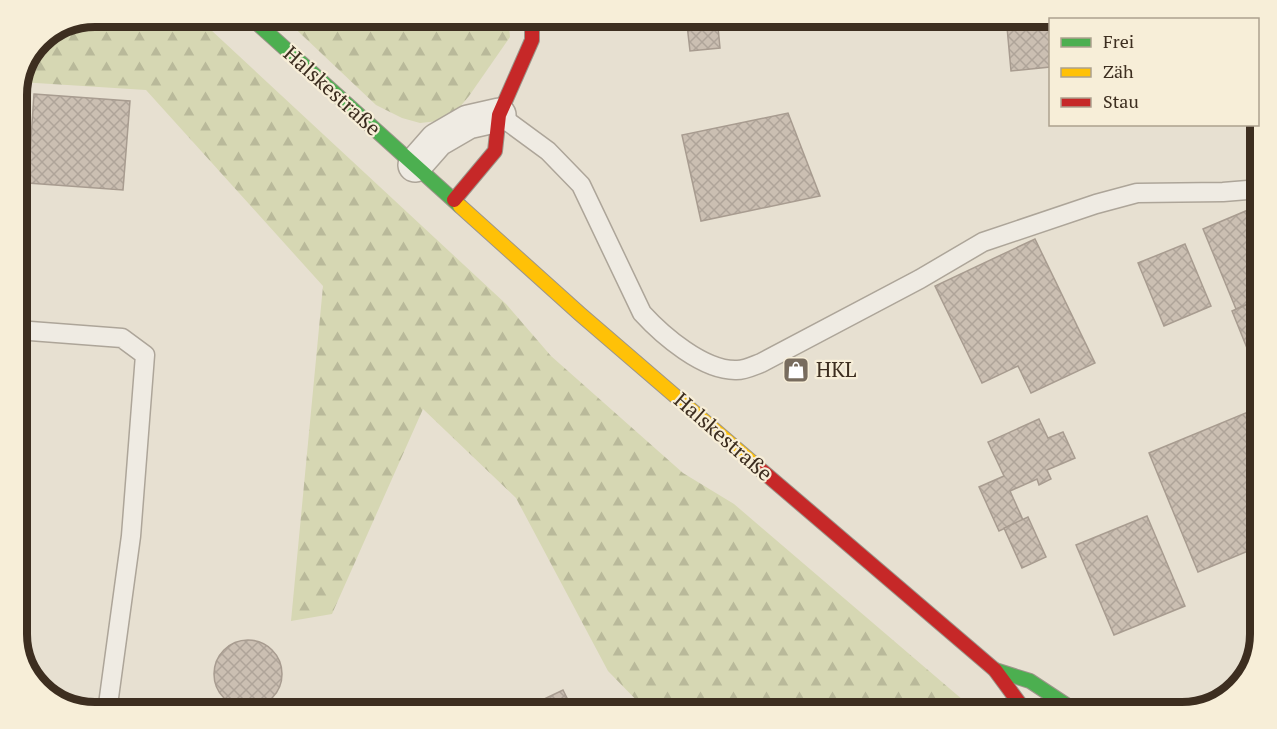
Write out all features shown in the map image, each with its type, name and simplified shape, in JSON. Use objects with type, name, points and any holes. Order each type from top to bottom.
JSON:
[{"type":"street","name":"Halskestraße","points":[[261,27],[580,314],[995,670],[1018,702]]},
{"type":"street","points":[[454,200],[495,151],[499,115],[532,40],[532,27]]},
{"type":"street","points":[[415,165],[437,140],[468,122],[499,115]]},
{"type":"street","name":"Halskestraße","points":[[995,670],[1030,681],[1062,702]]},
{"type":"lane","points":[[499,115],[548,150],[581,184],[642,313],[655,328],[714,368],[737,371],[761,363],[983,243],[1096,204],[1137,193],[1250,190]]},
{"type":"lane","points":[[27,331],[122,338],[145,355],[131,536],[108,702]]},
{"type":"green space","points":[[208,27],[506,304],[551,356],[683,473],[734,504],[965,702],[638,702],[608,671],[516,498],[423,409],[332,614],[291,621],[323,286],[146,90],[28,83],[38,57],[47,47],[57,38],[81,28]]},
{"type":"green space","points":[[294,27],[509,27],[510,37],[454,114],[438,121],[420,123],[402,118],[376,105]]},
{"type":"building","points":[[687,27],[718,27],[720,48],[690,51]]},
{"type":"building","points":[[1007,27],[1049,27],[1049,67],[1011,71]]},
{"type":"building","points":[[34,94],[130,101],[123,190],[28,183]]},
{"type":"building","points":[[788,113],[820,196],[701,221],[682,135]]},
{"type":"building","points":[[1250,209],[1250,303],[1236,309],[1203,229]]},
{"type":"building","points":[[1035,239],[1095,363],[1031,393],[1018,366],[982,383],[935,286]]},
{"type":"building","points":[[1185,244],[1211,306],[1164,326],[1138,263]]},
{"type":"building","points":[[1250,303],[1249,353],[1232,311]]},
{"type":"building","points":[[1250,411],[1250,550],[1198,572],[1149,453]]},
{"type":"building","points":[[1039,419],[1048,438],[1063,432],[1075,458],[1047,470],[1051,479],[1039,485],[1037,479],[1010,491],[1023,520],[999,531],[979,487],[1004,476],[988,442]]},
{"type":"building","points":[[1147,516],[1185,606],[1114,635],[1076,545]]},
{"type":"building","points":[[1028,517],[1046,557],[1022,568],[1004,528]]},
{"type":"building","points":[[241,641],[255,641],[267,646],[276,655],[281,667],[279,687],[267,702],[229,702],[220,693],[215,681],[215,667],[220,655],[229,646]]},
{"type":"building","points":[[563,690],[569,702],[538,702]]},
{"type":"traffic: fast","points":[[261,27],[460,206]]},
{"type":"traffic: fast","points":[[995,670],[1030,681],[1062,702]]},
{"type":"traffic: slow","points":[[460,206],[580,314],[760,469]]},
{"type":"traffic: jam","points":[[454,200],[495,151],[499,115],[532,40],[532,27]]},
{"type":"traffic: jam","points":[[760,469],[995,670],[1019,702]]},
{"type":"place","name":"HKL","points":[[796,370]]}]
